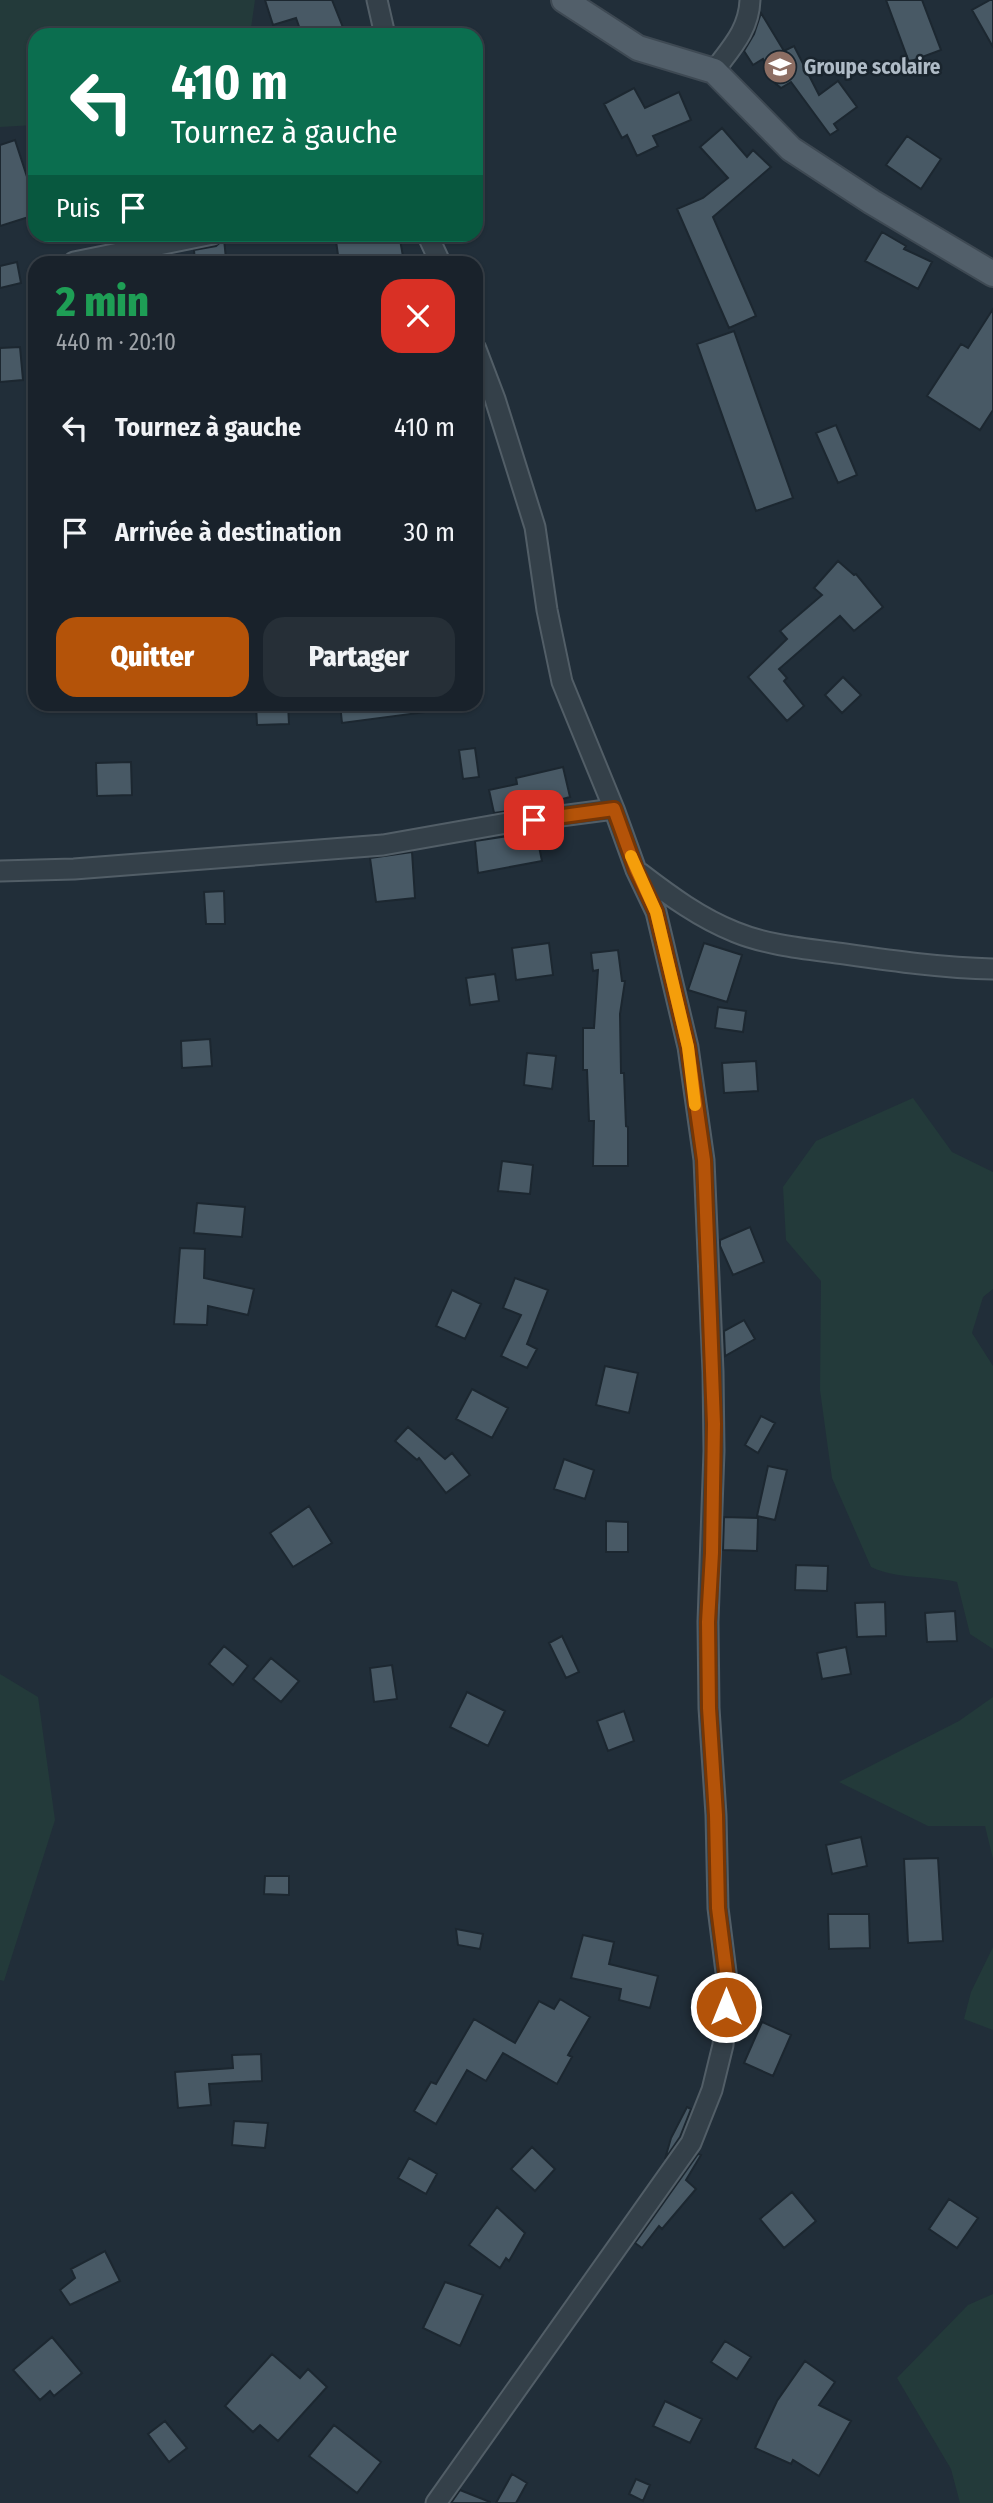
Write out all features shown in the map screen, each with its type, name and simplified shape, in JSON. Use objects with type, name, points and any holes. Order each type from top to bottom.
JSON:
[{"type":"main road","points":[[564,0],[638,48],[713,71],[791,149],[872,202],[993,274]]},
{"type":"street","points":[[377,0],[383,28]]},
{"type":"street","points":[[713,71],[743,33],[749,15],[750,0]]},
{"type":"street","points":[[104,256],[173,242]]},
{"type":"street","points":[[436,2503],[691,2143],[712,2091],[723,2045],[728,1987],[718,1908],[716,1815],[709,1708],[708,1622],[714,1385],[704,1160],[688,1047],[656,912],[636,870],[562,682],[547,610],[535,527],[483,367]]},
{"type":"street","points":[[0,871],[75,869],[383,845],[507,823],[614,809]]},
{"type":"street","points":[[636,870],[670,896],[711,921],[736,933],[764,941],[928,965],[993,969]]},
{"type":"green space","points":[[0,0],[255,0],[251,28],[28,28],[28,125],[0,127]]},
{"type":"green space","points":[[913,1098],[952,1152],[993,1172],[993,1289],[983,1297],[972,1333],[993,1366],[993,1649],[970,1634],[957,1582],[903,1576],[871,1567],[832,1478],[820,1390],[821,1281],[786,1240],[783,1187],[816,1141]]},
{"type":"green space","points":[[0,1674],[38,1697],[55,1820],[4,1981],[0,1980]]},
{"type":"green space","points":[[993,1697],[993,1859],[985,1826],[928,1826],[839,1782],[959,1721]]},
{"type":"green space","points":[[993,1947],[993,2030],[964,2019],[971,1992]]},
{"type":"green space","points":[[993,2294],[993,2503],[960,2503],[951,2469],[897,2378],[968,2305]]},
{"type":"building","points":[[265,0],[332,0],[343,28],[300,28],[296,18],[273,25]]},
{"type":"building","points":[[886,0],[922,0],[941,50],[909,62]]},
{"type":"building","points":[[993,0],[993,47],[972,10]]},
{"type":"building","points":[[761,13],[784,51],[794,46],[819,95],[838,81],[857,107],[834,124],[838,130],[830,135],[791,82],[781,88],[775,83],[763,59],[753,65],[744,51],[754,34]]},
{"type":"building","points":[[634,88],[645,108],[679,92],[691,120],[653,136],[658,146],[637,156],[627,135],[622,138],[604,104]]},
{"type":"building","points":[[722,128],[747,157],[753,150],[771,167],[713,217],[756,316],[729,328],[677,209],[703,198],[728,178],[700,147]]},
{"type":"building","points":[[907,136],[941,159],[921,189],[886,165]]},
{"type":"building","points":[[15,140],[28,180],[28,217],[0,226],[0,145]]},
{"type":"building","points":[[882,232],[906,246],[904,249],[932,262],[918,289],[865,261]]},
{"type":"building","points":[[224,242],[226,256],[194,256],[194,250]]},
{"type":"building","points":[[336,242],[400,242],[403,256],[338,256]]},
{"type":"building","points":[[17,262],[21,283],[0,288],[0,266]]},
{"type":"building","points":[[993,309],[993,410],[980,430],[927,396],[961,344],[968,348]]},
{"type":"building","points":[[734,331],[793,498],[756,511],[697,344]]},
{"type":"building","points":[[20,347],[23,380],[0,382],[0,348]]},
{"type":"building","points":[[836,425],[857,475],[838,483],[816,433]]},
{"type":"building","points":[[838,561],[856,574],[883,607],[854,631],[840,616],[779,669],[787,678],[784,681],[804,706],[787,721],[748,677],[787,639],[780,631],[822,595],[814,588]]},
{"type":"building","points":[[843,677],[861,695],[842,713],[825,695]]},
{"type":"building","points":[[256,711],[288,711],[289,724],[257,725]]},
{"type":"building","points":[[341,711],[426,711],[426,712],[342,723]]},
{"type":"building","points":[[475,748],[479,777],[463,779],[459,750]]},
{"type":"building","points":[[131,762],[132,795],[97,796],[96,763]]},
{"type":"building","points":[[563,767],[570,797],[530,808],[494,813],[489,790],[517,784],[516,778]]},
{"type":"building","points":[[536,832],[542,861],[478,873],[475,841]]},
{"type":"building","points":[[412,852],[415,898],[376,902],[370,858]]},
{"type":"building","points":[[224,891],[225,924],[206,924],[204,892]]},
{"type":"building","points":[[549,943],[553,975],[516,980],[512,948]]},
{"type":"building","points":[[704,943],[742,955],[727,1002],[688,990]]},
{"type":"building","points":[[618,950],[622,981],[625,981],[620,1014],[621,1073],[624,1073],[628,1166],[593,1166],[594,1121],[589,1121],[587,1070],[583,1070],[583,1028],[594,1028],[598,970],[593,971],[591,953]]},
{"type":"building","points":[[495,974],[499,1001],[470,1005],[466,978]]},
{"type":"building","points":[[718,1007],[746,1011],[743,1032],[715,1028]]},
{"type":"building","points":[[210,1039],[212,1066],[182,1068],[181,1041]]},
{"type":"building","points":[[527,1053],[556,1056],[552,1089],[524,1085]]},
{"type":"building","points":[[756,1061],[758,1091],[724,1093],[722,1063]]},
{"type":"building","points":[[502,1161],[533,1165],[530,1194],[498,1191]]},
{"type":"building","points":[[197,1203],[245,1207],[242,1237],[194,1233]]},
{"type":"building","points":[[750,1227],[764,1262],[733,1275],[720,1240]]},
{"type":"building","points":[[180,1248],[205,1249],[204,1278],[254,1289],[248,1315],[208,1306],[207,1325],[174,1324]]},
{"type":"building","points":[[515,1278],[548,1290],[527,1344],[537,1349],[527,1368],[501,1356],[521,1315],[503,1308]]},
{"type":"building","points":[[452,1290],[481,1304],[465,1339],[436,1326]]},
{"type":"building","points":[[744,1320],[755,1339],[725,1356],[724,1331]]},
{"type":"building","points":[[605,1366],[638,1373],[629,1413],[596,1405]]},
{"type":"building","points":[[472,1389],[508,1408],[492,1438],[456,1419]]},
{"type":"building","points":[[761,1416],[775,1423],[758,1453],[745,1445]]},
{"type":"building","points":[[408,1427],[445,1459],[452,1453],[470,1475],[446,1493],[419,1458],[417,1460],[395,1441]]},
{"type":"building","points":[[564,1459],[594,1470],[585,1499],[554,1489]]},
{"type":"building","points":[[768,1466],[787,1470],[775,1520],[757,1516]]},
{"type":"building","points":[[309,1506],[332,1543],[293,1567],[270,1533]]},
{"type":"building","points":[[724,1517],[758,1518],[757,1551],[723,1550]]},
{"type":"building","points":[[606,1521],[628,1522],[628,1552],[606,1552]]},
{"type":"building","points":[[796,1565],[828,1566],[827,1591],[795,1590]]},
{"type":"building","points":[[885,1602],[886,1636],[857,1637],[855,1603]]},
{"type":"building","points":[[955,1611],[957,1641],[927,1642],[925,1613]]},
{"type":"building","points":[[562,1636],[579,1672],[566,1678],[549,1643]]},
{"type":"building","points":[[224,1646],[248,1666],[233,1685],[209,1664]]},
{"type":"building","points":[[846,1647],[851,1674],[822,1679],[817,1653]]},
{"type":"building","points":[[271,1658],[299,1681],[281,1702],[253,1679]]},
{"type":"building","points":[[392,1665],[397,1699],[374,1702],[370,1668]]},
{"type":"building","points":[[467,1692],[505,1711],[488,1746],[450,1727]]},
{"type":"building","points":[[624,1711],[634,1741],[608,1751],[597,1721]]},
{"type":"building","points":[[861,1837],[867,1866],[832,1874],[826,1845]]},
{"type":"building","points":[[938,1858],[943,1941],[908,1943],[904,1859]]},
{"type":"building","points":[[265,1876],[289,1876],[289,1895],[264,1894]]},
{"type":"building","points":[[828,1914],[869,1914],[870,1948],[829,1949]]},
{"type":"building","points":[[456,1929],[483,1934],[480,1949],[458,1945]]},
{"type":"building","points":[[583,1935],[614,1942],[609,1964],[658,1976],[650,2008],[619,2000],[621,1989],[571,1978]]},
{"type":"building","points":[[560,1999],[590,2017],[568,2055],[572,2057],[557,2084],[503,2053],[486,2081],[467,2070],[436,2124],[414,2111],[431,2082],[436,2084],[474,2019],[515,2043],[539,2001],[554,2009]]},
{"type":"building","points":[[762,2022],[791,2035],[773,2076],[744,2063]]},
{"type":"building","points":[[261,2054],[262,2081],[209,2084],[211,2105],[178,2108],[175,2072],[233,2068],[232,2055]]},
{"type":"building","points":[[687,2107],[691,2109],[680,2137],[665,2159],[671,2138]]},
{"type":"building","points":[[234,2121],[268,2123],[265,2148],[232,2145]]},
{"type":"building","points":[[532,2147],[555,2169],[535,2191],[511,2169]]},
{"type":"building","points":[[698,2154],[701,2155],[686,2180],[696,2189],[662,2229],[659,2226],[642,2248],[635,2243]]},
{"type":"building","points":[[409,2158],[437,2174],[426,2194],[398,2178]]},
{"type":"building","points":[[792,2192],[816,2221],[784,2248],[760,2219]]},
{"type":"building","points":[[949,2199],[978,2218],[957,2248],[929,2229]]},
{"type":"building","points":[[497,2207],[525,2233],[509,2261],[506,2258],[500,2268],[469,2245]]},
{"type":"building","points":[[105,2251],[120,2281],[70,2305],[60,2290],[75,2278],[71,2269]]},
{"type":"building","points":[[445,2282],[483,2295],[460,2346],[423,2328]]},
{"type":"building","points":[[52,2337],[82,2373],[54,2396],[50,2391],[40,2400],[13,2370]]},
{"type":"building","points":[[725,2341],[751,2357],[737,2379],[711,2362]]},
{"type":"building","points":[[272,2354],[300,2378],[308,2369],[327,2387],[278,2441],[260,2425],[253,2432],[225,2406]]},
{"type":"building","points":[[805,2361],[835,2382],[819,2405],[851,2421],[819,2476],[793,2460],[791,2464],[755,2448],[777,2401]]},
{"type":"building","points":[[665,2401],[702,2419],[690,2443],[653,2426]]},
{"type":"building","points":[[165,2421],[187,2448],[169,2462],[148,2434]]},
{"type":"building","points":[[334,2425],[381,2462],[357,2493],[309,2456]]},
{"type":"building","points":[[512,2474],[527,2483],[516,2503],[496,2503]]},
{"type":"building","points":[[636,2479],[650,2485],[643,2501],[629,2494]]},
{"type":"building","points":[[460,2490],[490,2502],[490,2503],[451,2503]]},
{"type":"slow traffic","points":[[631,856],[656,912],[688,1047],[695,1105]]},
{"type":"place","name":"Groupe scolaire","points":[[780,67]]},
{"type":"route","points":[[534,820],[614,809],[636,870],[656,912],[688,1047],[704,1160],[710,1290],[714,1476],[708,1622],[709,1708],[716,1815],[718,1908],[728,1987],[726,2007]]}]
